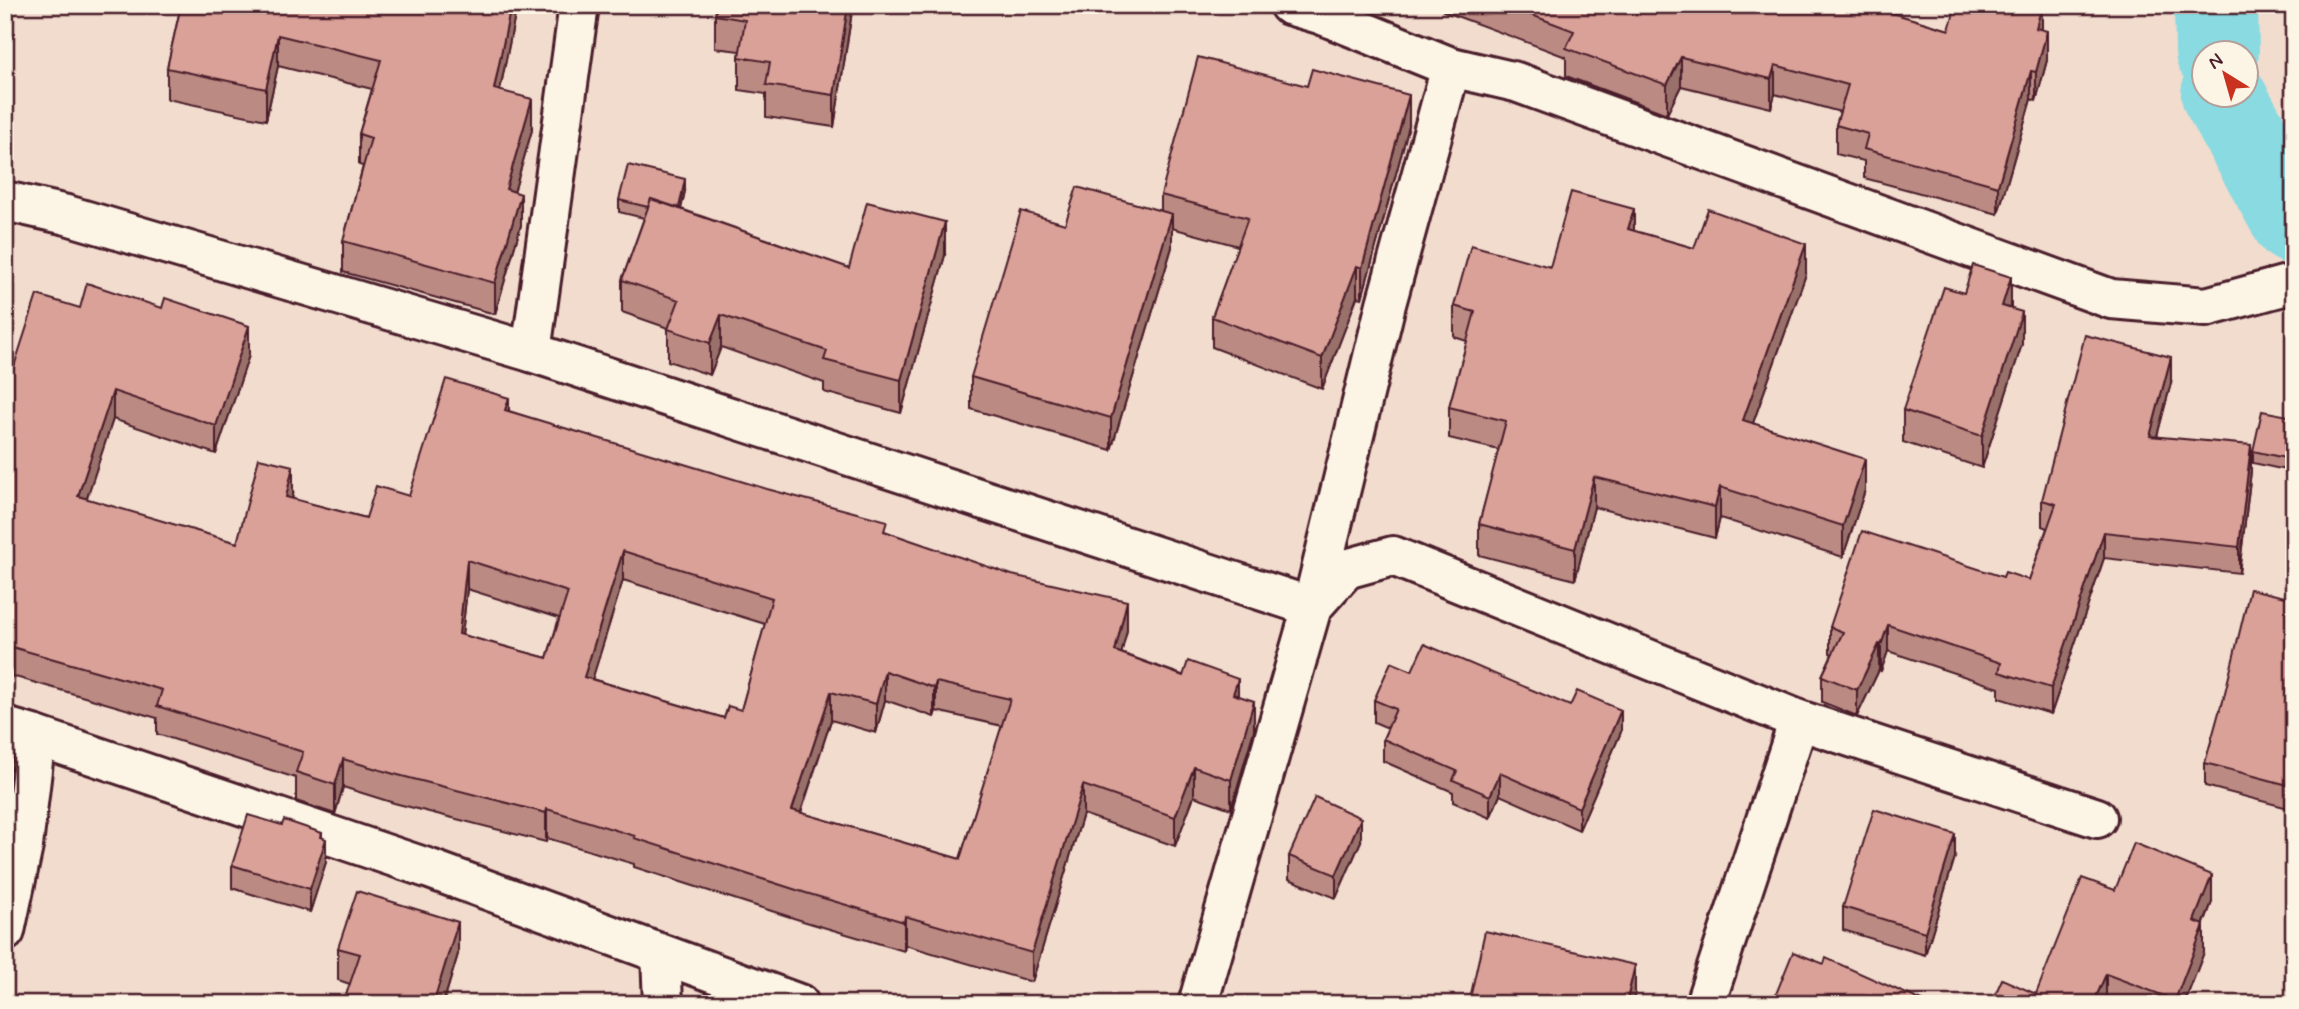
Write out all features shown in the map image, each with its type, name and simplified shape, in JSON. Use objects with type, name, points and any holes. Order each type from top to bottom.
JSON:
[{"type":"street","points":[[531,352],[579,5]]},
{"type":"street","points":[[1289,5],[1320,14],[1451,67],[1516,82],[2110,299],[2206,307],[2294,283]]},
{"type":"street","points":[[1198,1004],[1312,607],[1386,304],[1451,67]]},
{"type":"street","points":[[5,201],[67,215],[531,352],[1312,607]]},
{"type":"street","points":[[1312,607],[1346,569],[1394,556],[1799,720],[2097,818]]},
{"type":"street","points":[[1705,1004],[1799,720]]},
{"type":"street","points":[[5,931],[23,846],[21,731],[430,869],[799,1004]]},
{"type":"street","points":[[661,954],[663,1004]]},
{"type":"building","points":[[181,5],[511,5],[494,89],[532,99],[506,189],[521,194],[495,283],[343,241],[371,138],[359,134],[381,60],[278,35],[266,89],[167,68]]},
{"type":"building","points":[[717,5],[848,5],[834,95],[766,85],[770,62],[739,57],[745,20],[715,15]]},
{"type":"building","points":[[1505,5],[1865,5],[1949,30],[1956,5],[2042,5],[2036,28],[2047,31],[2036,72],[2031,71],[1998,186],[1864,149],[1868,134],[1836,125],[1848,85],[1775,65],[1771,79],[1681,57],[1667,85],[1566,48],[1574,31]]},
{"type":"building","points":[[1198,57],[1307,86],[1312,69],[1409,95],[1362,268],[1357,266],[1322,358],[1212,317],[1248,218],[1161,195]]},
{"type":"building","points":[[628,165],[685,179],[679,208],[651,199],[648,207],[619,200]]},
{"type":"building","points":[[1077,187],[1172,214],[1111,418],[971,377],[1021,211],[1065,224]]},
{"type":"building","points":[[1571,192],[1634,209],[1628,229],[1694,248],[1708,209],[1806,244],[1743,420],[1865,459],[1843,526],[1720,487],[1715,507],[1594,477],[1575,549],[1479,524],[1506,421],[1449,407],[1475,312],[1454,306],[1471,245],[1550,267]]},
{"type":"building","points":[[651,199],[849,268],[867,202],[945,222],[901,380],[824,360],[827,351],[721,315],[710,343],[668,329],[679,300],[622,280]]},
{"type":"building","points":[[1973,265],[2011,277],[2002,306],[2022,312],[1982,436],[1903,410],[1944,287],[1964,293]]},
{"type":"building","points":[[87,283],[162,308],[165,298],[249,326],[216,426],[113,391],[78,496],[237,543],[259,458],[293,466],[286,497],[366,518],[376,486],[409,496],[446,379],[509,398],[505,410],[767,489],[887,521],[884,531],[1012,575],[1127,601],[1115,651],[1183,676],[1188,661],[1238,679],[1233,694],[1254,701],[1231,780],[1194,767],[1175,817],[1083,785],[1032,953],[905,916],[904,922],[806,893],[547,809],[546,813],[343,759],[335,785],[296,772],[303,752],[157,706],[162,690],[12,647],[8,658],[5,657],[5,381],[9,382],[37,295],[80,308]],"holes":[[[623,551],[772,598],[741,710],[728,706],[724,718],[584,677]],[[467,560],[568,592],[547,658],[459,634]],[[885,671],[934,688],[936,682],[1010,699],[960,859],[792,810],[831,692],[876,704]]]},
{"type":"building","points":[[2085,335],[2171,357],[2150,436],[2251,445],[2239,547],[2104,532],[2051,688],[1999,672],[2001,663],[1888,625],[1881,645],[1879,644],[1857,690],[1822,676],[1843,632],[1830,627],[1862,531],[2003,577],[2005,572],[2029,580],[2056,504],[2042,500]]},
{"type":"building","points":[[2262,411],[2294,417],[2294,444],[2290,459],[2253,451]]},
{"type":"building","points":[[2250,589],[2294,599],[2294,764],[2288,785],[2205,763]]},
{"type":"building","points":[[1424,644],[1570,706],[1577,691],[1621,710],[1579,808],[1500,773],[1490,796],[1453,780],[1457,771],[1383,739],[1396,709],[1374,700],[1391,662],[1412,671]]},
{"type":"building","points":[[1315,797],[1361,818],[1336,875],[1289,856]]},
{"type":"building","points":[[1874,809],[1955,834],[1925,932],[1843,907]]},
{"type":"building","points":[[248,815],[282,825],[284,820],[322,833],[321,837],[326,839],[310,889],[232,865]]},
{"type":"building","points":[[2134,843],[2212,875],[2194,921],[2204,925],[2175,1000],[2106,974],[2093,1004],[1991,1004],[2002,979],[2036,994],[2082,878],[2115,890]]},
{"type":"building","points":[[357,891],[458,922],[433,1004],[343,1004],[360,954],[338,948]]},
{"type":"building","points":[[1485,931],[1635,965],[1626,1004],[1469,1003]]},
{"type":"building","points":[[1793,952],[1824,964],[1826,958],[1929,1004],[1772,1004]]},
{"type":"waterway","points":[[2216,5],[2217,38]]},
{"type":"waterway","points":[[2231,108],[2294,222]]}]
